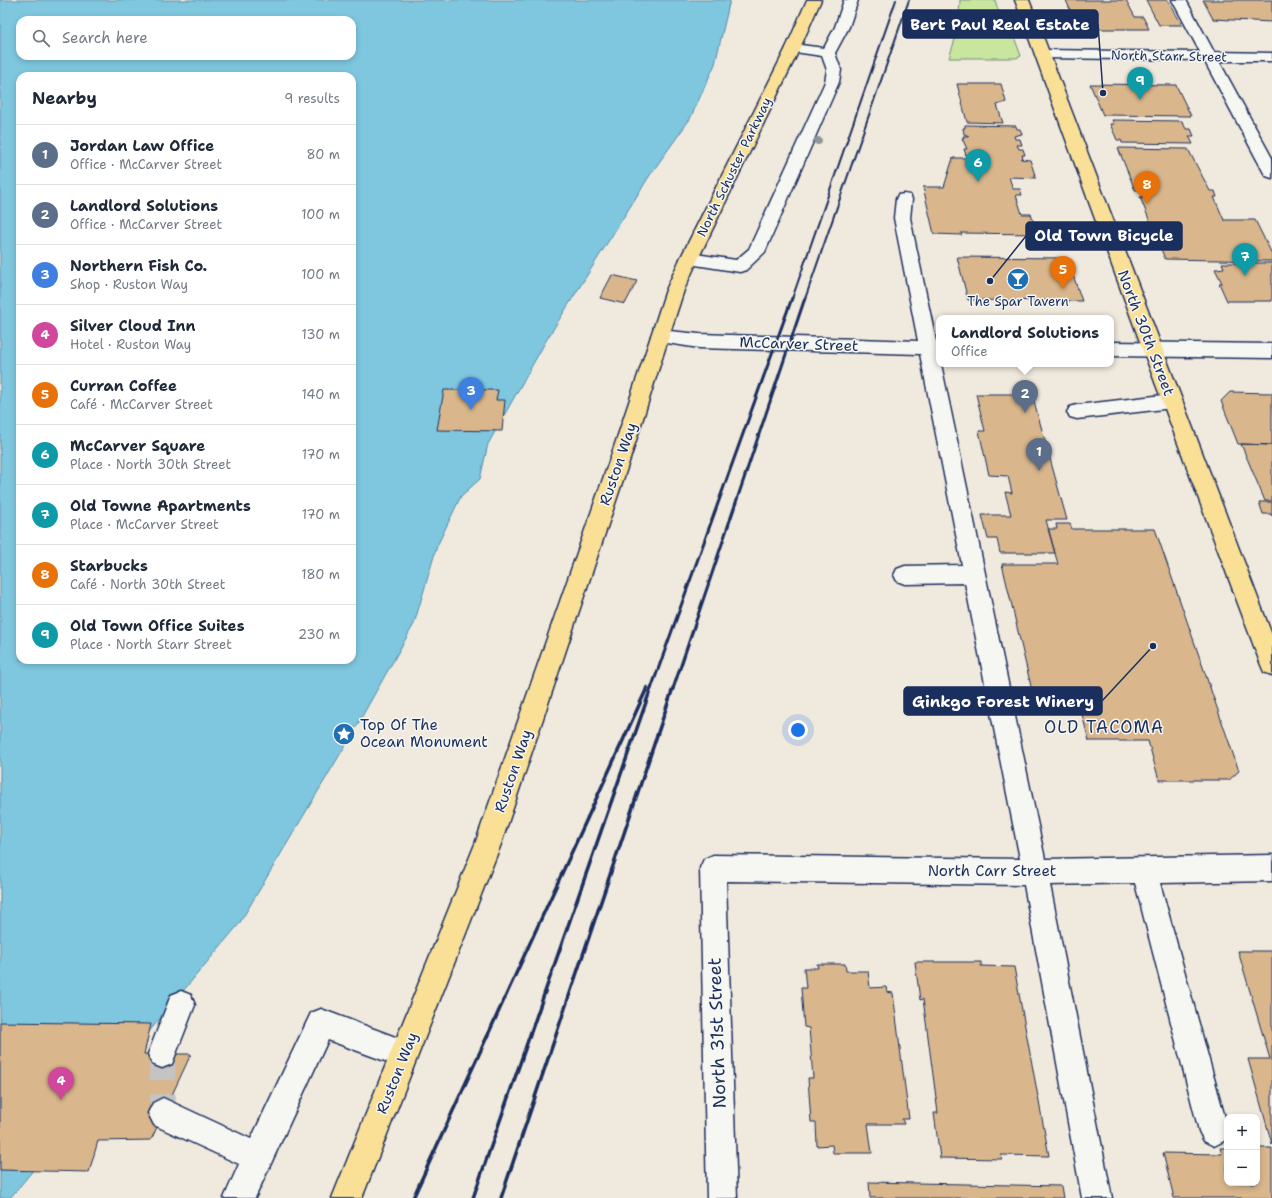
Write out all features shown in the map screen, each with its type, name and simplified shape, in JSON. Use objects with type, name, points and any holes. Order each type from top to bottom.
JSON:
[{"type":"main road","name":"North Schuster Parkway","points":[[660,336],[675,290],[689,259],[793,48],[814,0]]},
{"type":"main road","name":"North 30th Street","points":[[1022,0],[1152,350],[1272,665]]},
{"type":"main road","name":"Ruston Way","points":[[347,1198],[488,844],[619,461],[660,336]]},
{"type":"street","points":[[689,259],[740,266],[756,252],[832,82],[834,70],[828,53],[842,27],[851,0]]},
{"type":"street","points":[[1179,0],[1272,173]]},
{"type":"street","points":[[793,48],[828,53]]},
{"type":"street","name":"North Starr Street","points":[[1042,54],[1272,57]]},
{"type":"street","points":[[904,199],[902,218],[936,365]]},
{"type":"street","name":"McCarver Street","points":[[660,336],[699,341],[933,348]]},
{"type":"street","points":[[1114,349],[1272,351]]},
{"type":"street","points":[[936,367],[974,574],[1035,872],[1097,1198]]},
{"type":"street","points":[[1077,412],[1172,401]]},
{"type":"street","points":[[905,575],[974,574]]},
{"type":"street","name":"North Carr Street","points":[[713,868],[1035,872],[1272,868]]},
{"type":"street","name":"North 31st Street","points":[[713,868],[722,1198]]},
{"type":"street","points":[[1144,870],[1214,1131]]},
{"type":"street","points":[[162,1054],[181,1005]]},
{"type":"street","points":[[239,1198],[321,1023],[404,1054]]},
{"type":"street","points":[[164,1113],[164,1115],[257,1157]]},
{"type":"green space","points":[[960,0],[995,0],[1002,24],[1011,29],[1021,56],[1016,58],[949,58],[958,30]]},
{"type":"water","points":[[0,0],[730,0],[715,64],[690,119],[650,175],[547,339],[488,444],[480,479],[461,496],[437,546],[414,624],[351,736],[239,924],[10,1198],[0,1198]]},
{"type":"building","points":[[1066,0],[1126,0],[1135,17],[1143,17],[1149,29],[1078,29]]},
{"type":"building","points":[[1146,0],[1168,0],[1182,25],[1159,25]]},
{"type":"building","points":[[1203,0],[1272,0],[1272,22],[1213,19]]},
{"type":"building","points":[[957,84],[1001,84],[1006,102],[997,105],[1003,123],[967,122]]},
{"type":"building","points":[[1090,84],[1176,85],[1191,116],[1103,115]]},
{"type":"building","points":[[1112,120],[1182,121],[1186,129],[1191,129],[1194,136],[1189,136],[1193,144],[1122,143],[1121,140],[1117,140],[1110,124],[1114,124]]},
{"type":"building","points":[[965,125],[1016,126],[1017,129],[1020,129],[1022,134],[1014,136],[1015,139],[1020,139],[1022,145],[1017,145],[1019,149],[1023,149],[1025,155],[1022,155],[1023,158],[1021,159],[1030,160],[1036,178],[1009,177],[1013,189],[1020,189],[1022,195],[1016,195],[1022,214],[1031,214],[1037,234],[934,234],[923,187],[944,187],[953,158],[969,158],[969,155],[966,155],[964,149],[967,149],[962,138],[964,138],[963,136],[969,136],[964,134],[963,128],[965,128]]},
{"type":"building","points":[[1118,148],[1188,149],[1210,191],[1215,191],[1217,197],[1214,197],[1224,220],[1255,220],[1272,254],[1272,261],[1165,259],[1140,197],[1143,197],[1140,190],[1135,190]]},
{"type":"building","name":"The Spar Tavern","points":[[957,257],[1067,258],[1082,301],[968,300]]},
{"type":"building","points":[[1222,263],[1272,263],[1272,301],[1227,301],[1219,283],[1222,283],[1215,269],[1224,268]]},
{"type":"building","points":[[612,275],[637,281],[625,304],[600,298]]},
{"type":"building","points":[[444,390],[498,390],[496,400],[505,400],[502,431],[437,430]]},
{"type":"building","points":[[1230,392],[1272,393],[1272,445],[1238,444],[1221,401]]},
{"type":"building","points":[[976,394],[1032,394],[1067,520],[1046,520],[1055,553],[1000,553],[997,539],[988,539],[982,515],[1011,515],[1005,492],[1012,493],[1008,476],[989,475],[979,431],[985,431]]},
{"type":"building","points":[[1241,444],[1272,445],[1272,501],[1265,501]]},
{"type":"building","points":[[1259,502],[1272,502],[1272,516],[1271,514],[1263,514]]},
{"type":"building","points":[[1056,524],[1070,524],[1072,529],[1155,529],[1239,771],[1229,780],[1159,780],[1148,741],[1089,741],[1078,699],[1034,699],[1002,564],[1058,564],[1048,529],[1057,529]]},
{"type":"building","points":[[1238,951],[1272,951],[1272,1144],[1248,1059],[1270,1059]]},
{"type":"building","points":[[915,962],[981,962],[981,966],[1014,967],[1049,1156],[1001,1155],[1002,1159],[940,1158],[934,1113],[938,1113],[923,999],[920,1000]]},
{"type":"building","points":[[817,964],[845,964],[846,971],[868,971],[870,988],[886,987],[887,992],[893,993],[909,1119],[902,1119],[904,1124],[868,1124],[872,1153],[833,1153],[832,1145],[817,1146],[816,1122],[811,1122],[808,1078],[813,1078],[809,1028],[804,1027],[801,988],[806,988],[804,968],[818,968]]},
{"type":"building","points":[[0,1022],[151,1024],[144,1054],[191,1054],[151,1140],[98,1141],[89,1172],[0,1170]]},
{"type":"building","points":[[1220,1148],[1224,1148],[1224,1186],[1260,1186],[1260,1148],[1272,1148],[1272,1198],[1174,1198],[1163,1153],[1222,1154]]},
{"type":"building","points":[[869,1182],[1061,1186],[1063,1198],[870,1198]]},
{"type":"tunnel","points":[[162,1054],[163,1113]]},
{"type":"railway","points":[[792,299],[896,0]]},
{"type":"railway","points":[[805,299],[909,0]]},
{"type":"railway","points":[[651,689],[792,298]]},
{"type":"railway","points":[[673,689],[805,298]]},
{"type":"railway","points":[[413,1198],[647,688]]},
{"type":"railway","points":[[473,1198],[651,688]]},
{"type":"railway","points":[[501,1198],[673,688]]},
{"type":"place","name":"Bert Paul Real Estate","points":[[1103,93]]},
{"type":"place","name":"Old Town Office Suites","points":[[1140,100]]},
{"type":"place","name":"McCarver Square","points":[[978,182]]},
{"type":"place","name":"Starbucks","points":[[1147,204]]},
{"type":"place","name":"Old Towne Apartments","points":[[1245,276]]},
{"type":"place","name":"The Spar Tavern","points":[[1018,279]]},
{"type":"place","name":"Old Town Bicycle","points":[[990,281]]},
{"type":"place","name":"Curran Coffee","points":[[1063,289]]},
{"type":"place","name":"Northern Fish Co.","points":[[471,410]]},
{"type":"place","name":"Landlord Solutions","points":[[1025,413]]},
{"type":"place","name":"Jordan Law Office","points":[[1039,471]]},
{"type":"place","name":"Ginkgo Forest Winery","points":[[1153,646]]},
{"type":"place","name":"Top Of The Ocean Monument","points":[[344,734]]},
{"type":"place","name":"Silver Cloud Inn","points":[[61,1100]]},
{"type":"district","name":"OLD TACOMA","points":[[1104,727]]}]
